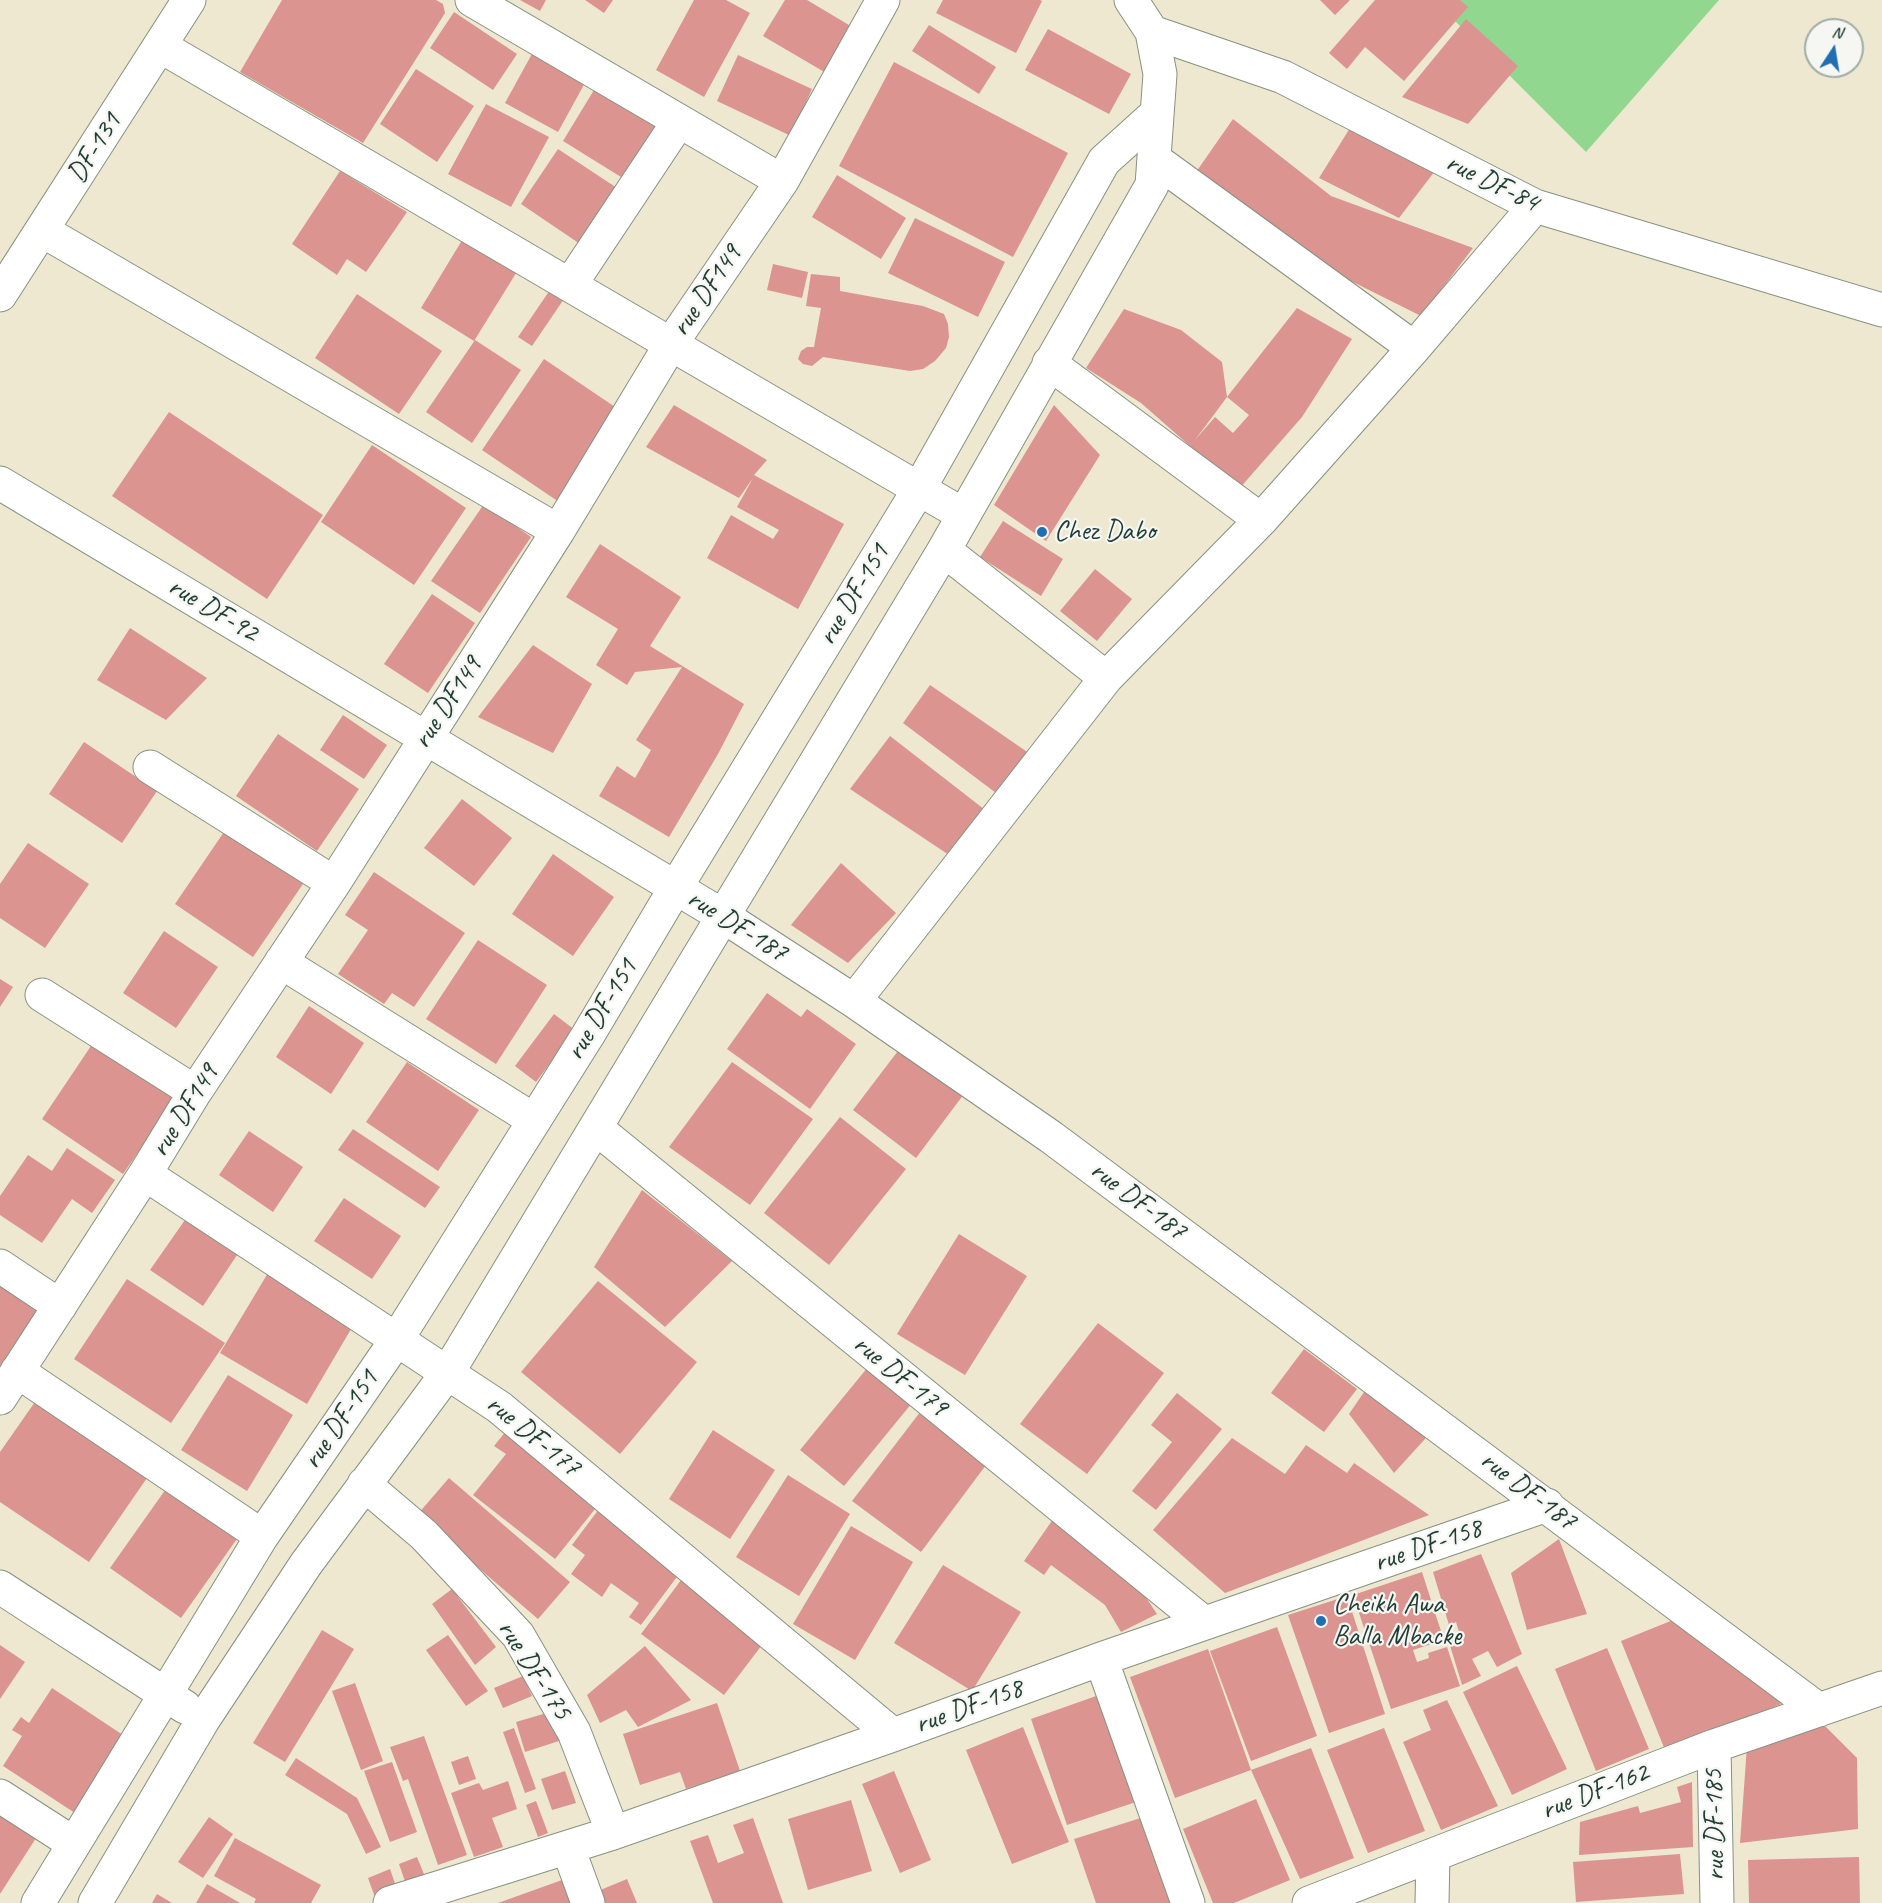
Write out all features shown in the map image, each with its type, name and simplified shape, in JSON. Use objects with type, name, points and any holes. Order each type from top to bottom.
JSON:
[{"type":"street","points":[[472,0],[782,181]]},
{"type":"street","name":"rue DF149","points":[[9,1384],[145,1174],[195,1092],[260,998],[281,962],[334,883],[558,531],[671,344],[782,181],[883,0]]},
{"type":"street","points":[[1131,0],[1152,32]]},
{"type":"street","name":"DF-131","points":[[0,295],[160,46],[185,2]]},
{"type":"street","name":"rue DF-151","points":[[95,1903],[203,1720],[306,1564],[448,1372],[944,550],[962,514],[1152,185],[1160,74],[1152,32]]},
{"type":"street","name":"rue DF-84","points":[[1152,32],[1283,77],[1535,206],[1882,310]]},
{"type":"street","points":[[160,46],[962,514]]},
{"type":"street","name":"rue DF-151","points":[[38,1903],[262,1536],[397,1339],[588,1035],[919,489],[1104,161],[1156,114]]},
{"type":"street","points":[[570,285],[679,121]]},
{"type":"street","points":[[1154,159],[1414,348]]},
{"type":"street","points":[[854,1001],[1106,678],[1261,520],[1414,348],[1535,206]]},
{"type":"street","points":[[43,231],[558,531]]},
{"type":"street","points":[[1049,363],[1261,520]]},
{"type":"street","name":"rue DF-92","points":[[0,483],[426,737]]},
{"type":"street","points":[[944,550],[1106,678]]},
{"type":"street","name":"rue DF-187","points":[[426,737],[723,916],[854,1001],[1051,1137],[1819,1710]]},
{"type":"street","points":[[150,767],[334,883]]},
{"type":"street","points":[[281,962],[534,1120]]},
{"type":"street","points":[[42,995],[195,1092]]},
{"type":"street","name":"rue DF-179","points":[[596,1128],[1204,1623]]},
{"type":"street","name":"rue DF-177","points":[[145,1174],[499,1407],[893,1735]]},
{"type":"street","points":[[0,1266],[60,1306]]},
{"type":"street","points":[[9,1384],[262,1536]]},
{"type":"street","name":"rue DF-175","points":[[364,1484],[424,1535],[518,1635],[574,1732],[613,1833]]},
{"type":"street","name":"rue DF-158","points":[[390,1903],[613,1833],[1101,1659],[1547,1505]]},
{"type":"street","points":[[0,1587],[167,1694],[203,1720]]},
{"type":"street","points":[[1101,1659],[1188,1903]]},
{"type":"street","name":"rue DF-162","points":[[1310,1903],[1714,1746],[1882,1688]]},
{"type":"street","name":"rue DF-185","points":[[1714,1746],[1717,1903]]},
{"type":"street","points":[[0,1796],[73,1844]]},
{"type":"street","points":[[568,1848],[588,1903]]},
{"type":"street","points":[[1432,1903],[1433,1855]]},
{"type":"green space","points":[[1434,0],[1719,0],[1586,152]]},
{"type":"building","points":[[282,0],[436,0],[443,4],[445,13],[363,143],[240,72]]},
{"type":"building","points":[[520,0],[546,0],[540,11]]},
{"type":"building","points":[[585,0],[613,0],[604,13]]},
{"type":"building","points":[[694,0],[726,0],[750,13],[704,97],[656,70]]},
{"type":"building","points":[[785,0],[807,0],[854,28],[826,73],[763,36]]},
{"type":"building","points":[[943,0],[1042,1],[1016,53],[936,13]]},
{"type":"building","points":[[1320,0],[1350,0],[1335,15]]},
{"type":"building","points":[[1375,0],[1460,0],[1468,7],[1404,81],[1365,47],[1347,69],[1329,53]]},
{"type":"building","points":[[454,12],[517,54],[493,90],[430,48]]},
{"type":"building","points":[[1466,19],[1518,66],[1468,124],[1402,97]]},
{"type":"building","points":[[929,25],[996,67],[979,94],[912,51]]},
{"type":"building","points":[[1048,29],[1131,74],[1109,114],[1025,70]]},
{"type":"building","points":[[533,52],[586,81],[558,132],[505,103]]},
{"type":"building","points":[[738,55],[812,89],[791,136],[717,101]]},
{"type":"building","points":[[894,62],[1068,153],[1013,257],[839,166]]},
{"type":"building","points":[[416,69],[474,106],[437,162],[380,124]]},
{"type":"building","points":[[600,80],[667,122],[629,182],[563,141]]},
{"type":"building","points":[[486,104],[549,137],[511,207],[448,174]]},
{"type":"building","points":[[1233,119],[1331,196],[1473,248],[1421,316],[1291,251],[1194,175]]},
{"type":"building","points":[[1350,128],[1438,167],[1399,218],[1319,178]]},
{"type":"building","points":[[558,149],[620,190],[583,246],[521,204]]},
{"type":"building","points":[[340,171],[407,212],[366,272],[347,259],[337,275],[292,244]]},
{"type":"building","points":[[837,175],[906,218],[881,259],[812,217]]},
{"type":"building","points":[[915,218],[1005,262],[978,317],[888,273]]},
{"type":"building","points":[[464,237],[518,270],[474,341],[421,308]]},
{"type":"building","points":[[773,264],[808,272],[802,298],[767,290]]},
{"type":"building","points":[[811,274],[840,277],[840,291],[923,306],[944,314],[949,337],[946,348],[935,361],[923,369],[910,371],[823,357],[812,366],[803,364],[798,359],[801,351],[807,347],[814,347],[821,308],[806,306]]},
{"type":"building","points":[[552,287],[566,296],[532,346],[518,337]]},
{"type":"building","points":[[357,294],[442,351],[399,414],[315,358]]},
{"type":"building","points":[[1297,308],[1352,339],[1302,417],[1239,489],[1141,403],[1086,368],[1124,309],[1181,330],[1222,362],[1227,397]],"holes":[[[1227,397],[1249,415],[1233,433],[1215,417],[1195,440]]]},
{"type":"building","points":[[475,340],[521,370],[472,443],[426,412]]},
{"type":"building","points":[[544,359],[621,411],[559,502],[482,450]]},
{"type":"building","points":[[674,405],[767,460],[754,475],[844,524],[798,609],[707,558],[731,515],[773,539],[779,530],[737,507],[753,478],[739,498],[646,447]]},
{"type":"building","points":[[1054,405],[1100,455],[1046,541],[994,505]]},
{"type":"building","points":[[169,412],[323,515],[267,599],[112,496]]},
{"type":"building","points":[[372,445],[466,508],[414,585],[321,522]]},
{"type":"building","points":[[484,504],[531,537],[480,613],[431,581]]},
{"type":"building","points":[[1003,521],[1063,559],[1041,596],[980,557]]},
{"type":"building","points":[[600,544],[681,597],[650,646],[744,704],[718,754],[669,837],[599,796],[617,766],[635,778],[651,750],[636,740],[682,667],[635,672],[627,685],[596,665],[618,629],[566,597]]},
{"type":"building","points":[[1095,569],[1132,599],[1097,641],[1060,611]]},
{"type":"building","points":[[432,594],[475,623],[428,693],[384,664]]},
{"type":"building","points":[[130,628],[207,678],[166,720],[97,680]]},
{"type":"building","points":[[533,645],[592,684],[553,753],[478,717]]},
{"type":"building","points":[[930,685],[1036,758],[1004,799],[903,723]]},
{"type":"building","points":[[343,715],[387,745],[364,779],[320,750]]},
{"type":"building","points":[[278,734],[359,789],[317,851],[236,796]]},
{"type":"building","points":[[890,736],[989,813],[955,859],[850,789]]},
{"type":"building","points":[[84,742],[157,791],[122,843],[49,794]]},
{"type":"building","points":[[462,799],[512,838],[474,886],[424,848]]},
{"type":"building","points":[[228,826],[307,878],[253,957],[175,904]]},
{"type":"building","points":[[28,843],[89,884],[45,948],[0,918],[0,884]]},
{"type":"building","points":[[553,854],[614,897],[573,956],[512,914]]},
{"type":"building","points":[[841,863],[896,913],[848,963],[791,925]]},
{"type":"building","points":[[374,872],[465,933],[414,1007],[392,993],[384,1004],[338,974],[368,930],[345,915]]},
{"type":"building","points":[[164,931],[218,967],[176,1028],[123,993]]},
{"type":"building","points":[[478,940],[547,985],[496,1064],[426,1019]]},
{"type":"building","points":[[0,979],[13,987],[0,1007]]},
{"type":"building","points":[[767,993],[801,1017],[807,1009],[856,1044],[810,1109],[727,1049]]},
{"type":"building","points":[[309,1006],[364,1043],[331,1094],[276,1057]]},
{"type":"building","points":[[554,1014],[575,1030],[536,1082],[515,1066]]},
{"type":"building","points":[[99,1034],[181,1090],[123,1174],[42,1119]]},
{"type":"building","points":[[904,1043],[967,1090],[916,1158],[853,1110]]},
{"type":"building","points":[[407,1062],[479,1110],[438,1171],[366,1122]]},
{"type":"building","points":[[732,1062],[813,1119],[750,1205],[669,1147]]},
{"type":"building","points":[[840,1117],[906,1169],[829,1265],[764,1213]]},
{"type":"building","points":[[353,1129],[440,1187],[425,1208],[338,1150]]},
{"type":"building","points":[[249,1131],[303,1167],[273,1212],[219,1175]]},
{"type":"building","points":[[67,1148],[115,1180],[92,1213],[72,1199],[42,1243],[0,1215],[0,1196],[28,1155],[52,1171]]},
{"type":"building","points":[[642,1190],[732,1261],[665,1327],[594,1267]]},
{"type":"building","points":[[344,1198],[401,1236],[372,1279],[314,1241]]},
{"type":"building","points":[[187,1217],[239,1252],[203,1306],[150,1270]]},
{"type":"building","points":[[959,1234],[1027,1276],[965,1375],[897,1334]]},
{"type":"building","points":[[0,1273],[43,1301],[0,1366]]},
{"type":"building","points":[[268,1273],[354,1324],[307,1404],[220,1353]]},
{"type":"building","points":[[127,1279],[225,1343],[171,1423],[74,1359]]},
{"type":"building","points":[[598,1281],[697,1362],[620,1454],[521,1372]]},
{"type":"building","points":[[1098,1323],[1164,1373],[1087,1474],[1020,1424]]},
{"type":"building","points":[[1304,1349],[1357,1389],[1324,1432],[1271,1393]]},
{"type":"building","points":[[868,1367],[912,1403],[844,1486],[800,1450]]},
{"type":"building","points":[[228,1375],[293,1415],[247,1491],[181,1450]]},
{"type":"building","points":[[1373,1379],[1435,1428],[1394,1473],[1349,1414]]},
{"type":"building","points":[[1177,1393],[1222,1429],[1156,1510],[1132,1491],[1172,1442],[1151,1425]]},
{"type":"building","points":[[37,1399],[149,1475],[89,1562],[0,1502],[0,1452]]},
{"type":"building","points":[[924,1407],[992,1457],[921,1552],[852,1501]]},
{"type":"building","points":[[713,1430],[775,1470],[730,1539],[669,1499]]},
{"type":"building","points":[[506,1431],[599,1504],[555,1559],[473,1495],[506,1454],[494,1446]]},
{"type":"building","points":[[1232,1438],[1285,1474],[1306,1445],[1347,1473],[1354,1463],[1429,1515],[1225,1593],[1153,1530]]},
{"type":"building","points":[[788,1475],[850,1514],[799,1596],[736,1557]]},
{"type":"building","points":[[449,1478],[570,1582],[538,1619],[417,1515]]},
{"type":"building","points":[[168,1486],[239,1536],[181,1618],[110,1568]]},
{"type":"building","points":[[599,1509],[682,1570],[641,1625],[629,1617],[639,1603],[611,1583],[602,1597],[571,1574],[585,1555],[572,1545]]},
{"type":"building","points":[[1058,1512],[1117,1554],[1157,1614],[1121,1632],[1105,1605],[1051,1565],[1044,1575],[1024,1561]]},
{"type":"building","points":[[851,1526],[913,1562],[855,1660],[793,1624]]},
{"type":"building","points":[[1559,1539],[1587,1614],[1527,1630],[1511,1573]]},
{"type":"building","points":[[1481,1554],[1522,1654],[1497,1667],[1488,1651],[1472,1659],[1481,1676],[1462,1685],[1448,1639],[1460,1635],[1456,1622],[1449,1625],[1433,1572]]},
{"type":"building","points":[[943,1565],[1021,1612],[972,1691],[894,1643]]},
{"type":"building","points":[[1422,1572],[1431,1600],[1412,1606],[1414,1613],[1433,1607],[1444,1640],[1413,1650],[1417,1662],[1429,1658],[1428,1653],[1447,1647],[1460,1686],[1391,1709],[1353,1595]]},
{"type":"building","points":[[684,1576],[768,1637],[724,1695],[641,1634]]},
{"type":"building","points":[[452,1589],[496,1647],[475,1665],[432,1604]]},
{"type":"building","points":[[1347,1596],[1385,1714],[1329,1733],[1288,1615]]},
{"type":"building","points":[[1678,1618],[1757,1671],[1781,1704],[1665,1750],[1621,1641]]},
{"type":"building","points":[[1277,1627],[1317,1736],[1251,1761],[1210,1651]]},
{"type":"building","points":[[322,1630],[354,1649],[285,1762],[253,1743]]},
{"type":"building","points":[[448,1635],[488,1691],[466,1706],[426,1650]]},
{"type":"building","points":[[0,1645],[25,1662],[0,1699]]},
{"type":"building","points":[[645,1646],[691,1700],[638,1727],[626,1710],[600,1723],[587,1695]]},
{"type":"building","points":[[1607,1648],[1649,1749],[1596,1771],[1555,1669]]},
{"type":"building","points":[[1208,1649],[1251,1770],[1175,1798],[1130,1677]]},
{"type":"building","points":[[1517,1666],[1567,1769],[1512,1795],[1463,1692]]},
{"type":"building","points":[[523,1676],[532,1696],[503,1708],[494,1688]]},
{"type":"building","points":[[355,1683],[383,1761],[361,1770],[332,1691]]},
{"type":"building","points":[[52,1688],[126,1737],[75,1813],[3,1766],[22,1736],[12,1730],[21,1717],[29,1723]]},
{"type":"building","points":[[1099,1695],[1136,1802],[1067,1825],[1031,1719]]},
{"type":"building","points":[[1447,1700],[1498,1806],[1441,1830],[1403,1742],[1431,1730],[1423,1710]]},
{"type":"building","points":[[717,1703],[740,1771],[686,1789],[680,1772],[640,1785],[623,1734]]},
{"type":"building","points":[[550,1712],[559,1741],[525,1752],[516,1722]]},
{"type":"building","points":[[1824,1725],[1857,1758],[1858,1829],[1740,1843],[1747,1746]]},
{"type":"building","points":[[1023,1727],[1069,1842],[1012,1864],[966,1750]]},
{"type":"building","points":[[514,1728],[536,1789],[525,1793],[503,1732]]},
{"type":"building","points":[[1384,1728],[1425,1831],[1368,1853],[1327,1750]]},
{"type":"building","points":[[424,1736],[467,1855],[438,1865],[408,1779],[403,1781],[390,1747]]},
{"type":"building","points":[[1311,1748],[1354,1858],[1300,1879],[1251,1770]]},
{"type":"building","points":[[468,1756],[476,1779],[459,1785],[451,1762]]},
{"type":"building","points":[[296,1758],[357,1798],[381,1847],[366,1854],[347,1814],[285,1775]]},
{"type":"building","points":[[392,1762],[417,1832],[390,1842],[364,1771]]},
{"type":"building","points":[[565,1771],[576,1803],[552,1810],[541,1779]]},
{"type":"building","points":[[894,1771],[931,1860],[900,1873],[862,1784]]},
{"type":"building","points":[[508,1781],[517,1809],[492,1818],[503,1847],[474,1857],[451,1793],[479,1783],[483,1790]]},
{"type":"building","points":[[1692,1782],[1693,1847],[1579,1855],[1580,1822],[1638,1806],[1640,1813],[1681,1802],[1677,1787]]},
{"type":"building","points":[[1256,1799],[1290,1880],[1234,1903],[1213,1903],[1183,1829]]},
{"type":"building","points":[[851,1800],[872,1871],[808,1890],[788,1819]]},
{"type":"building","points":[[536,1801],[548,1833],[538,1837],[526,1805]]},
{"type":"building","points":[[0,1811],[38,1835],[0,1894]]},
{"type":"building","points":[[209,1817],[233,1834],[203,1878],[178,1862]]},
{"type":"building","points":[[1144,1817],[1173,1903],[1096,1903],[1074,1839]]},
{"type":"building","points":[[753,1818],[783,1903],[713,1903],[690,1841],[708,1835],[718,1863],[744,1853],[733,1825]]},
{"type":"building","points":[[235,1838],[321,1885],[311,1903],[254,1903],[256,1899],[214,1876]]},
{"type":"building","points":[[1680,1854],[1684,1894],[1576,1902],[1573,1862]]},
{"type":"building","points":[[417,1857],[428,1884],[408,1890],[399,1864]]},
{"type":"building","points":[[1859,1857],[1860,1903],[1749,1903],[1748,1860]]},
{"type":"building","points":[[390,1869],[399,1895],[377,1903],[368,1878]]},
{"type":"building","points":[[627,1879],[637,1903],[603,1903],[598,1891]]},
{"type":"building","points":[[562,1880],[571,1903],[498,1903]]},
{"type":"building","points":[[207,1884],[240,1903],[196,1903]]},
{"type":"building","points":[[157,1894],[172,1903],[152,1903]]},
{"type":"place","name":"Chez Dabo","points":[[1042,532]]},
{"type":"place","name":"Cheikh Awa Balla Mbacke","points":[[1321,1621]]}]
